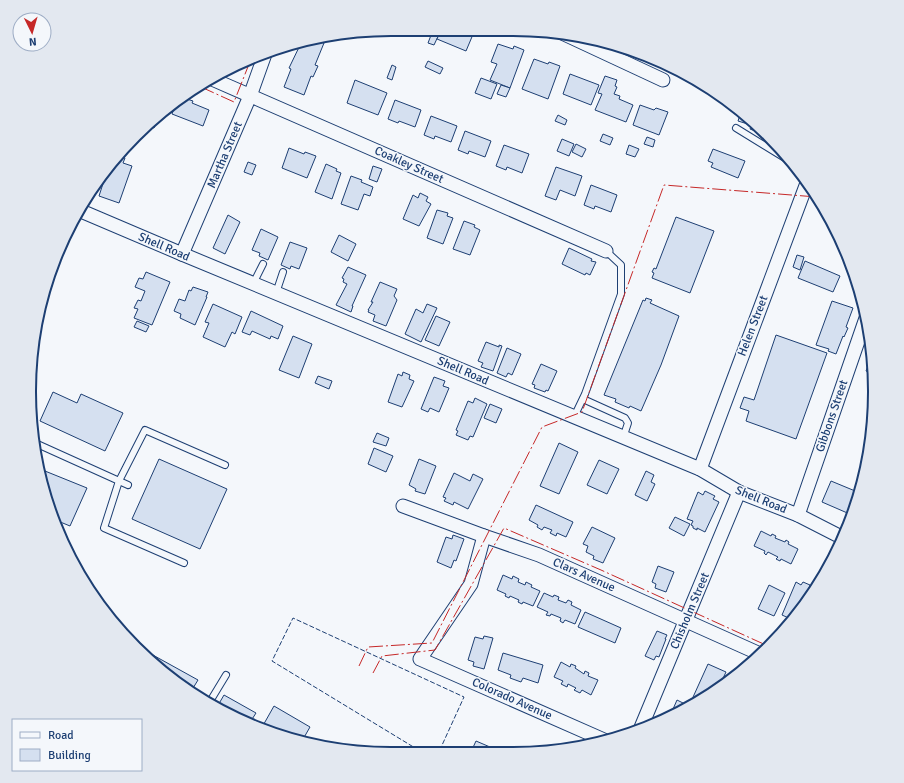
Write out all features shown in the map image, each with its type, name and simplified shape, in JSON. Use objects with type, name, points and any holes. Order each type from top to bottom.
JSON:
[{"type":"street","points":[[585,44],[664,80]]},
{"type":"street","name":"Martha Street","points":[[182,254],[250,96],[263,60]]},
{"type":"street","name":"Coakley Street","points":[[218,82],[606,251]]},
{"type":"street","name":"Helen Street","points":[[700,470],[805,189]]},
{"type":"street","name":"Shell Road","points":[[85,213],[700,470],[739,492],[798,515],[838,535]]},
{"type":"street","name":"Gibbons Street","points":[[798,515],[862,329]]},
{"type":"street","name":"Chisholm Street","points":[[643,722],[739,492]]},
{"type":"street","name":"Clars Avenue","points":[[403,506],[539,555],[755,652]]},
{"type":"street","name":"Colorado Avenue","points":[[484,536],[471,584],[420,659],[597,737]]},
{"type":"lane","points":[[736,128],[776,152]]},
{"type":"lane","points":[[574,417],[583,399],[621,294],[621,265],[606,251]]},
{"type":"lane","points":[[253,284],[263,264]]},
{"type":"lane","points":[[276,293],[284,272]]},
{"type":"lane","points":[[583,399],[625,418],[628,423],[623,438]]},
{"type":"lane","points":[[184,563],[104,528],[119,481],[145,430],[225,465]]},
{"type":"lane","points":[[40,445],[128,485]]},
{"type":"lane","points":[[212,698],[226,675]]},
{"type":"building","points":[[431,36],[438,36],[434,45],[428,43]]},
{"type":"building","points":[[438,36],[472,36],[466,51],[437,39]]},
{"type":"building","points":[[324,43],[315,65],[318,66],[313,77],[311,76],[304,95],[284,87],[291,69],[289,68],[299,48]]},
{"type":"building","points":[[498,44],[513,49],[514,46],[524,50],[510,88],[490,80],[497,64],[491,62]]},
{"type":"building","points":[[534,59],[560,66],[548,99],[522,89]]},
{"type":"building","points":[[428,61],[443,68],[440,74],[425,67]]},
{"type":"building","points":[[392,65],[396,67],[392,80],[387,78]]},
{"type":"building","points":[[570,74],[599,85],[591,105],[563,94]]},
{"type":"building","points":[[605,76],[617,80],[615,86],[617,87],[614,94],[620,96],[619,99],[633,105],[626,122],[595,110],[602,94],[598,93]]},
{"type":"building","points":[[481,78],[497,84],[491,99],[475,93]]},
{"type":"building","points":[[355,80],[387,93],[378,115],[347,103]]},
{"type":"building","points":[[501,85],[510,88],[506,97],[497,94]]},
{"type":"building","points":[[189,100],[193,101],[192,103],[209,110],[203,126],[172,114],[173,110]]},
{"type":"building","points":[[395,100],[421,110],[415,127],[399,121],[398,123],[388,119]]},
{"type":"building","points":[[640,105],[654,110],[656,108],[668,112],[659,135],[633,125]]},
{"type":"building","points":[[558,115],[567,120],[565,125],[555,121]]},
{"type":"building","points":[[431,116],[457,126],[451,142],[435,136],[434,139],[424,135]]},
{"type":"building","points":[[739,117],[747,124],[738,121]]},
{"type":"building","points":[[465,131],[491,141],[485,157],[469,151],[468,154],[458,150]]},
{"type":"building","points":[[603,134],[613,138],[610,145],[600,141]]},
{"type":"building","points":[[647,137],[655,140],[653,147],[644,144]]},
{"type":"building","points":[[562,139],[574,144],[569,156],[557,151]]},
{"type":"building","points":[[576,144],[586,149],[582,157],[572,152]]},
{"type":"building","points":[[504,145],[529,154],[522,173],[507,167],[506,170],[496,166]]},
{"type":"building","points":[[629,145],[639,149],[635,157],[626,154]]},
{"type":"building","points":[[289,148],[304,154],[305,152],[316,156],[307,178],[282,168]]},
{"type":"building","points":[[713,149],[745,161],[738,178],[711,167],[713,163],[708,161]]},
{"type":"building","points":[[124,157],[125,158],[123,163],[132,166],[119,203],[99,196],[103,184]]},
{"type":"building","points":[[248,162],[256,165],[252,175],[244,172]]},
{"type":"building","points":[[326,164],[337,169],[336,171],[341,173],[332,199],[315,192]]},
{"type":"building","points":[[373,166],[382,169],[377,182],[369,179]]},
{"type":"building","points":[[556,167],[582,176],[575,196],[560,190],[556,200],[545,196]]},
{"type":"building","points":[[351,176],[362,180],[361,182],[373,187],[370,196],[364,194],[358,210],[341,204]]},
{"type":"building","points":[[591,185],[617,195],[611,212],[595,206],[594,209],[584,205]]},
{"type":"building","points":[[420,193],[428,197],[426,201],[431,204],[419,226],[403,219],[413,195],[418,198]]},
{"type":"building","points":[[437,210],[448,213],[447,216],[453,218],[443,244],[427,238]]},
{"type":"building","points":[[228,215],[240,222],[225,254],[213,248]]},
{"type":"building","points":[[676,217],[714,231],[690,293],[652,278],[654,273],[652,272],[654,268],[656,269]]},
{"type":"building","points":[[464,221],[475,225],[474,227],[480,230],[470,255],[453,249]]},
{"type":"building","points":[[261,229],[278,237],[268,260],[259,256],[260,253],[252,250]]},
{"type":"building","points":[[339,235],[356,244],[348,261],[331,252]]},
{"type":"building","points":[[290,242],[307,248],[299,269],[291,266],[290,269],[281,265]]},
{"type":"building","points":[[569,248],[592,259],[591,261],[596,262],[590,275],[586,273],[585,275],[562,264]]},
{"type":"building","points":[[797,255],[804,257],[800,270],[793,267]]},
{"type":"building","points":[[805,261],[840,276],[833,292],[798,278]]},
{"type":"building","points":[[348,267],[366,275],[352,306],[351,312],[336,305],[347,284],[343,282],[344,279],[342,278]]},
{"type":"building","points":[[146,272],[170,282],[152,325],[134,318],[138,309],[134,308],[138,300],[141,301],[145,291],[135,287],[139,278],[143,279]]},
{"type":"building","points":[[380,282],[397,289],[394,296],[397,300],[386,326],[373,321],[375,315],[368,312]]},
{"type":"building","points":[[193,287],[208,292],[195,325],[180,318],[181,314],[174,311],[179,299],[185,301],[189,290],[191,291]]},
{"type":"building","points":[[646,298],[652,300],[650,303],[679,316],[661,365],[641,411],[615,402],[616,399],[604,395],[643,300],[645,301]]},
{"type":"building","points":[[832,301],[853,308],[846,327],[848,328],[836,354],[828,351],[829,349],[816,345]]},
{"type":"building","points":[[213,304],[242,317],[235,334],[232,332],[225,347],[203,337],[209,323],[205,322]]},
{"type":"building","points":[[427,304],[437,308],[421,342],[405,334],[416,309],[423,313]]},
{"type":"building","points":[[251,311],[283,326],[278,339],[271,336],[270,339],[252,331],[250,335],[242,332]]},
{"type":"building","points":[[436,316],[450,322],[439,346],[425,340]]},
{"type":"building","points":[[137,321],[149,326],[146,332],[134,327]]},
{"type":"building","points":[[776,335],[827,353],[796,439],[746,421],[749,411],[740,408],[744,397],[754,400]]},
{"type":"building","points":[[293,336],[312,344],[299,378],[279,370]]},
{"type":"building","points":[[486,342],[499,347],[499,345],[502,346],[493,371],[481,367],[483,363],[478,361]]},
{"type":"building","points":[[507,348],[521,354],[512,375],[508,373],[506,377],[497,373]]},
{"type":"building","points":[[541,364],[557,371],[548,391],[546,390],[545,392],[534,388],[535,385],[532,384]]},
{"type":"building","points":[[403,372],[410,375],[409,379],[414,381],[402,407],[388,402],[398,374],[402,376]]},
{"type":"building","points":[[318,376],[332,381],[329,389],[315,383]]},
{"type":"building","points":[[434,377],[445,381],[443,386],[449,388],[439,412],[430,408],[428,412],[421,409]]},
{"type":"building","points":[[53,392],[77,403],[81,394],[123,413],[105,451],[40,421]]},
{"type":"building","points":[[475,398],[487,404],[473,437],[470,436],[468,440],[456,435],[458,431],[456,430],[468,401],[473,403]]},
{"type":"building","points":[[490,404],[502,409],[496,423],[484,418]]},
{"type":"building","points":[[377,433],[389,438],[386,446],[373,442]]},
{"type":"building","points":[[559,443],[578,452],[559,494],[540,486]]},
{"type":"building","points":[[374,448],[393,456],[386,472],[368,464]]},
{"type":"building","points":[[159,459],[227,489],[200,549],[132,519]]},
{"type":"building","points":[[419,459],[436,466],[425,494],[415,491],[416,489],[409,485]]},
{"type":"building","points":[[599,460],[619,469],[607,494],[587,485]]},
{"type":"building","points":[[45,471],[87,488],[70,526],[61,522]]},
{"type":"building","points":[[646,471],[654,475],[651,482],[655,484],[647,501],[635,495]]},
{"type":"building","points":[[454,473],[470,481],[473,474],[483,479],[468,509],[454,502],[453,505],[444,501],[446,498],[443,497]]},
{"type":"building","points":[[831,481],[854,490],[847,513],[822,502]]},
{"type":"building","points":[[705,491],[715,496],[713,499],[719,502],[705,532],[697,528],[697,530],[693,528],[691,525],[693,521],[687,519],[698,492],[703,495]]},
{"type":"building","points":[[536,505],[573,522],[566,537],[557,533],[556,536],[550,533],[552,530],[544,527],[542,530],[537,527],[538,525],[529,520]]},
{"type":"building","points":[[675,517],[690,524],[684,536],[669,528]]},
{"type":"building","points":[[592,527],[615,538],[603,563],[593,559],[594,556],[586,552],[588,546],[583,544]]},
{"type":"building","points":[[761,531],[771,536],[772,534],[776,536],[775,538],[785,542],[786,540],[789,542],[788,544],[798,549],[791,564],[781,559],[780,561],[776,559],[778,557],[768,552],[766,555],[764,553],[765,551],[754,546]]},
{"type":"building","points":[[453,535],[464,539],[456,561],[454,560],[451,568],[437,562],[446,537],[452,539]]},
{"type":"building","points":[[658,566],[674,572],[666,592],[655,588],[656,584],[652,582]]},
{"type":"building","points":[[503,575],[512,579],[513,576],[519,579],[518,582],[525,585],[526,582],[532,585],[531,587],[540,591],[533,606],[523,602],[522,604],[518,602],[519,600],[510,596],[509,598],[505,596],[506,594],[497,590]]},
{"type":"building","points":[[796,582],[801,585],[803,582],[810,585],[787,617],[782,615]]},
{"type":"building","points":[[769,585],[785,593],[774,616],[758,609]]},
{"type":"building","points":[[544,593],[553,597],[554,595],[559,597],[558,600],[566,603],[568,600],[572,602],[571,605],[581,610],[575,624],[565,620],[563,623],[560,621],[561,618],[551,614],[550,616],[546,615],[548,612],[537,607]]},
{"type":"building","points":[[585,612],[621,628],[615,643],[578,627]]},
{"type":"building","points":[[657,631],[667,635],[659,657],[656,656],[654,660],[645,656]]},
{"type":"building","points":[[484,636],[493,638],[484,669],[473,666],[474,662],[468,660],[475,637],[483,639]]},
{"type":"building","points":[[503,653],[543,665],[538,683],[523,678],[521,682],[510,678],[511,675],[498,670]]},
{"type":"building","points":[[153,655],[198,680],[194,687],[175,674]]},
{"type":"building","points":[[561,662],[570,667],[571,664],[576,666],[575,668],[584,674],[585,671],[589,673],[588,676],[598,680],[591,695],[582,690],[580,693],[574,690],[576,688],[568,684],[567,687],[561,684],[563,681],[554,677]]},
{"type":"building","points":[[708,664],[726,672],[723,678],[693,697]]},
{"type":"building","points":[[224,695],[256,713],[252,719],[220,702]]},
{"type":"building","points":[[677,700],[683,703],[673,708]]},
{"type":"building","points":[[274,706],[310,727],[305,736],[264,723]]},
{"type":"building","points":[[476,741],[490,747],[473,747]]},
{"type":"fence","points":[[413,747],[272,661],[293,618],[464,697],[441,747]]},
{"type":"power","points":[[206,89],[234,102],[248,66]]},
{"type":"power","points":[[359,666],[368,647],[432,643],[542,427],[582,412],[664,185],[809,196]]},
{"type":"power","points":[[373,673],[382,656],[435,650],[504,528],[601,570],[763,644]]}]
